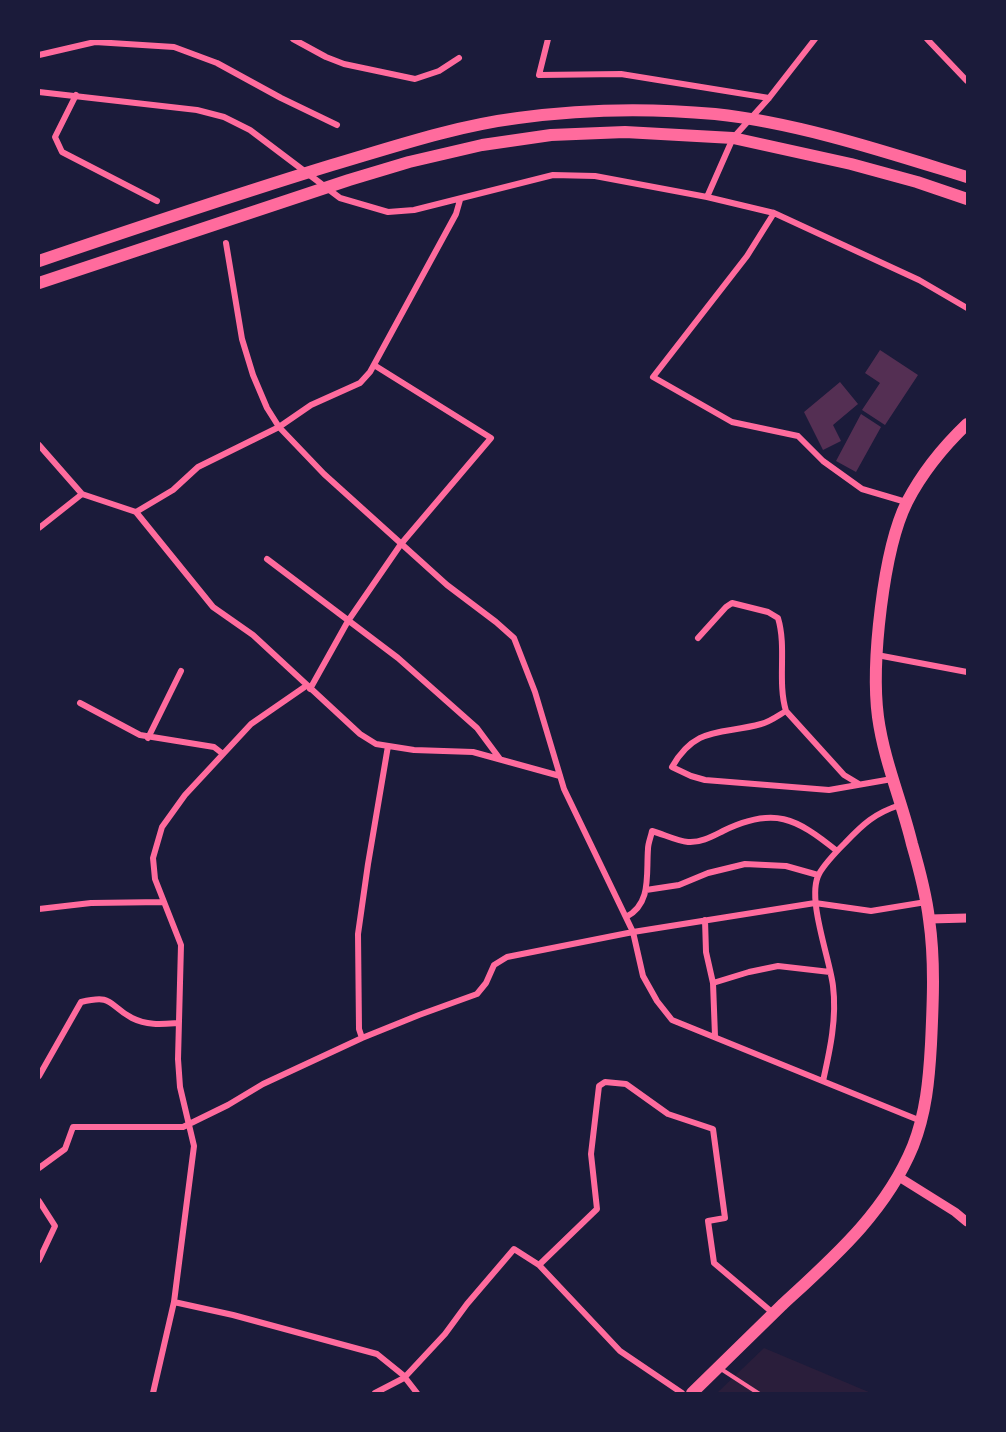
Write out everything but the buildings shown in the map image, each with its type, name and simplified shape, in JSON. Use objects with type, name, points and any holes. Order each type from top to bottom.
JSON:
[{"type":"main road","points":[[39,261],[282,180],[421,139],[483,124],[549,114],[627,110],[716,114],[772,123],[856,144],[967,177]]},
{"type":"main road","points":[[39,283],[409,162],[482,145],[550,135],[615,132],[733,138],[851,164],[917,182],[967,199]]},
{"type":"main road","points":[[692,1393],[856,1235],[899,1177],[922,1121],[928,1095],[933,996],[930,919],[912,840],[892,779],[878,718],[877,655],[887,569],[907,503],[930,466],[967,424]]},
{"type":"street","points":[[293,39],[344,64],[415,79],[439,71],[459,58]]},
{"type":"street","points":[[548,39],[539,75],[621,74],[769,98]]},
{"type":"street","points":[[707,197],[733,138],[769,98],[815,39]]},
{"type":"street","points":[[927,39],[967,81]]},
{"type":"street","points":[[39,55],[94,42],[174,47],[217,63],[337,125]]},
{"type":"street","points":[[39,92],[197,110],[224,117],[250,130],[340,198],[388,212],[414,210],[460,200],[533,179],[574,174],[707,197],[774,213],[919,280],[967,308]]},
{"type":"street","points":[[76,95],[56,137],[62,152],[157,201]]},
{"type":"street","points":[[135,512],[173,490],[198,467],[279,427],[311,405],[360,383],[374,365],[456,214],[460,200]]},
{"type":"street","points":[[774,213],[747,256],[653,377],[732,422],[798,436],[824,461],[862,489],[907,503]]},
{"type":"street","points":[[226,243],[242,339],[253,375],[267,408],[279,427],[324,474],[401,544],[447,585],[514,638],[535,692],[564,789],[633,932],[643,976],[657,1001],[672,1020],[922,1121]]},
{"type":"street","points":[[153,1393],[174,1302],[194,1146],[180,1087],[178,1059],[181,945],[155,879],[153,858],[162,827],[185,795],[251,724],[308,688],[348,621],[401,544],[491,438],[460,421],[374,365]]},
{"type":"street","points":[[39,446],[82,494],[135,512],[213,607],[253,635],[360,734],[376,744],[414,750],[473,752],[560,776]]},
{"type":"street","points":[[39,528],[82,494]]},
{"type":"street","points":[[267,559],[398,658],[477,728],[500,760]]},
{"type":"street","points":[[698,638],[732,603],[768,612],[778,618],[782,638],[783,700],[786,711],[844,775],[860,784]]},
{"type":"street","points":[[877,655],[967,672]]},
{"type":"street","points":[[148,738],[181,671]]},
{"type":"street","points":[[80,704],[148,738],[214,747],[223,754]]},
{"type":"street","points":[[786,711],[763,724],[726,729],[701,737],[680,754],[672,767],[705,780],[829,790],[892,779]]},
{"type":"street","points":[[362,1038],[359,1029],[358,934],[388,746]]},
{"type":"street","points":[[824,1081],[834,1014],[833,986],[815,903],[818,875],[866,821],[887,809],[900,805]]},
{"type":"street","points":[[626,917],[637,912],[646,890],[648,847],[652,831],[688,842],[705,840],[748,820],[767,817],[794,821],[810,829],[837,851]]},
{"type":"street","points":[[646,890],[679,885],[708,873],[745,864],[786,866],[818,875]]},
{"type":"street","points":[[39,909],[91,903],[164,902]]},
{"type":"street","points":[[39,1168],[65,1149],[73,1127],[183,1127],[228,1105],[263,1084],[362,1038],[419,1014],[477,994],[486,983],[494,965],[507,957],[633,932],[815,903],[871,911],[926,902]]},
{"type":"street","points":[[930,919],[967,918]]},
{"type":"street","points":[[705,920],[706,952],[713,983],[715,1036]]},
{"type":"street","points":[[713,983],[778,966],[830,972]]},
{"type":"street","points":[[39,1076],[81,1002],[97,999],[108,1000],[132,1018],[143,1022],[154,1025],[179,1023]]},
{"type":"street","points":[[539,1265],[597,1209],[591,1154],[599,1086],[605,1082],[626,1084],[668,1114],[713,1129],[725,1218],[708,1221],[714,1263],[773,1314]]},
{"type":"street","points":[[899,1177],[967,1222]]},
{"type":"street","points":[[39,1201],[55,1226],[39,1260]]},
{"type":"street","points":[[375,1393],[405,1378],[446,1334],[466,1304],[514,1249],[539,1265],[620,1351],[682,1393]]},
{"type":"street","points":[[174,1302],[233,1315],[377,1354],[405,1378],[417,1393]]},
{"type":"lane","points":[[718,1367],[758,1393]]},
{"type":"shaded area","points":[[764,1348],[871,1393],[717,1393]]}]
